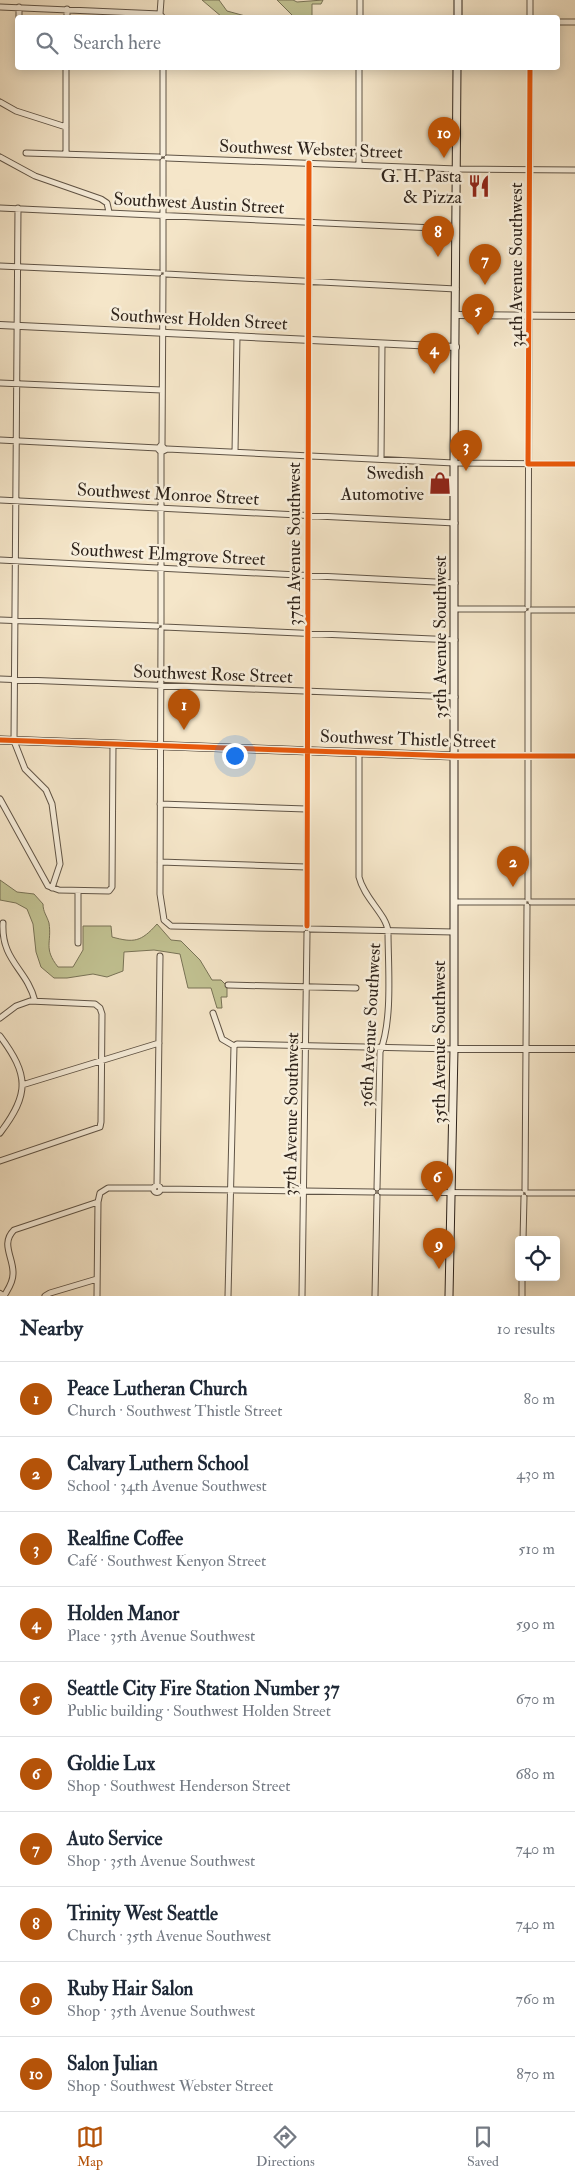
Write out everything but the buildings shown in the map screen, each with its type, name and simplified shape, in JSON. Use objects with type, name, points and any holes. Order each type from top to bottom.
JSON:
[{"type":"main road","points":[[458,0],[458,15]]},
{"type":"main road","name":"35th Avenue Southwest","points":[[449,1296],[455,902],[456,610],[454,463],[457,70]]},
{"type":"main road","name":"Southwest Thistle Street","points":[[0,740],[455,756]]},
{"type":"street","points":[[161,0],[162,15]]},
{"type":"street","points":[[360,0],[360,15]]},
{"type":"street","points":[[530,0],[530,15]]},
{"type":"street","points":[[0,6],[148,15]]},
{"type":"street","points":[[19,7],[19,15]]},
{"type":"street","points":[[67,9],[67,15]]},
{"type":"street","points":[[560,22],[575,22]]},
{"type":"street","points":[[66,70],[66,153]]},
{"type":"street","points":[[163,70],[160,905],[166,924],[172,926],[454,932]]},
{"type":"street","points":[[358,70],[359,165]]},
{"type":"street","name":"34th Avenue Southwest","points":[[523,1236],[527,1048],[530,70]]},
{"type":"street","points":[[0,102],[16,111],[66,127]]},
{"type":"street","name":"Southwest Webster Street","points":[[26,153],[457,169],[575,170]]},
{"type":"street","points":[[0,157],[35,176],[101,199],[107,203],[109,212]]},
{"type":"street","name":"37th Avenue Southwest","points":[[302,1296],[307,929],[309,163]]},
{"type":"street","name":"Southwest Austin Street","points":[[0,208],[456,229]]},
{"type":"street","points":[[18,208],[16,266],[14,741],[25,769],[46,790],[52,804],[60,864],[52,888]]},
{"type":"street","points":[[0,266],[456,289]]},
{"type":"street","points":[[456,315],[575,316]]},
{"type":"street","name":"Southwest Holden Street","points":[[0,325],[456,347]]},
{"type":"street","points":[[235,452],[237,336]]},
{"type":"street","points":[[381,459],[382,344]]},
{"type":"street","points":[[0,383],[162,390]]},
{"type":"street","points":[[0,440],[454,463],[575,464]]},
{"type":"street","name":"Southwest Monroe Street","points":[[0,500],[455,523]]},
{"type":"street","name":"Southwest Elmgrove Street","points":[[0,560],[455,582]]},
{"type":"street","points":[[456,610],[575,610]]},
{"type":"street","points":[[0,620],[456,640]]},
{"type":"street","name":"Southwest Rose Street","points":[[0,679],[456,698]]},
{"type":"street","points":[[0,798],[42,878],[52,888],[107,892],[111,889],[113,744]]},
{"type":"street","name":"36th Avenue Southwest","points":[[359,752],[359,877],[365,894],[387,924],[388,931],[389,986],[385,1041],[380,1052],[375,1296]]},
{"type":"street","name":"Southwest Thistle Street","points":[[455,756],[575,756]]},
{"type":"street","points":[[160,804],[306,809]]},
{"type":"street","points":[[160,862],[306,867]]},
{"type":"street","points":[[78,891],[78,943]]},
{"type":"street","points":[[455,902],[575,902]]},
{"type":"street","points":[[3,923],[4,947],[32,991],[35,1001]]},
{"type":"street","points":[[157,1187],[160,956]]},
{"type":"street","points":[[228,985],[356,988]]},
{"type":"street","points":[[0,1018],[19,1004],[35,1001],[91,1004],[100,1008],[102,1014],[100,1127],[0,1161]]},
{"type":"street","points":[[213,1013],[222,1039],[234,1046],[237,1044],[454,1049],[575,1048]]},
{"type":"street","points":[[0,1036],[19,1065],[22,1085],[16,1109],[0,1134]]},
{"type":"street","points":[[22,1085],[159,1043]]},
{"type":"street","points":[[228,1296],[234,1046]]},
{"type":"street","points":[[97,1296],[98,1202],[100,1193],[108,1188],[157,1187],[230,1190],[575,1193]]},
{"type":"street","points":[[0,1294],[4,1296],[13,1279],[13,1268],[6,1246],[10,1233],[19,1227],[98,1202]]},
{"type":"street","points":[[46,1296],[97,1278]]},
{"type":"street","points":[[522,1281],[522,1296]]},
{"type":"green space","points":[[202,0],[219,0],[227,11],[242,15],[220,15]]},
{"type":"green space","points":[[277,0],[293,0],[297,2],[323,0],[321,4],[312,4],[312,15],[292,15]]},
{"type":"green space","points":[[0,880],[17,892],[34,894],[43,904],[50,930],[49,950],[58,967],[73,967],[83,950],[83,926],[111,926],[112,937],[137,940],[142,938],[157,924],[171,940],[181,941],[200,960],[212,980],[221,980],[227,986],[227,997],[221,997],[222,1008],[217,1008],[211,988],[188,988],[180,954],[154,950],[124,952],[123,971],[107,977],[93,974],[54,978],[41,967],[36,952],[33,924],[27,909],[16,903],[0,900]]},
{"type":"cycle path","points":[[530,70],[528,464],[575,464]]},
{"type":"cycle path","points":[[307,926],[309,163]]},
{"type":"cycle path","points":[[0,740],[455,756],[575,756]]},
{"type":"place","name":"Salon Julian","points":[[444,158]]},
{"type":"place","name":"G. H. Pasta & Pizza","points":[[479,186]]},
{"type":"place","name":"Trinity West Seattle","points":[[438,257]]},
{"type":"place","name":"Auto Service","points":[[485,285]]},
{"type":"place","name":"Seattle City Fire Station Number 37","points":[[478,335]]},
{"type":"place","name":"Holden Manor","points":[[434,374]]},
{"type":"place","name":"Realfine Coffee","points":[[466,471]]},
{"type":"place","name":"Swedish Automotive","points":[[440,483]]},
{"type":"place","name":"Peace Lutheran Church","points":[[184,730]]},
{"type":"place","name":"Calvary Luthern School","points":[[513,887]]},
{"type":"place","name":"Goldie Lux","points":[[437,1202]]},
{"type":"place","name":"Ruby Hair Salon","points":[[439,1269]]}]
